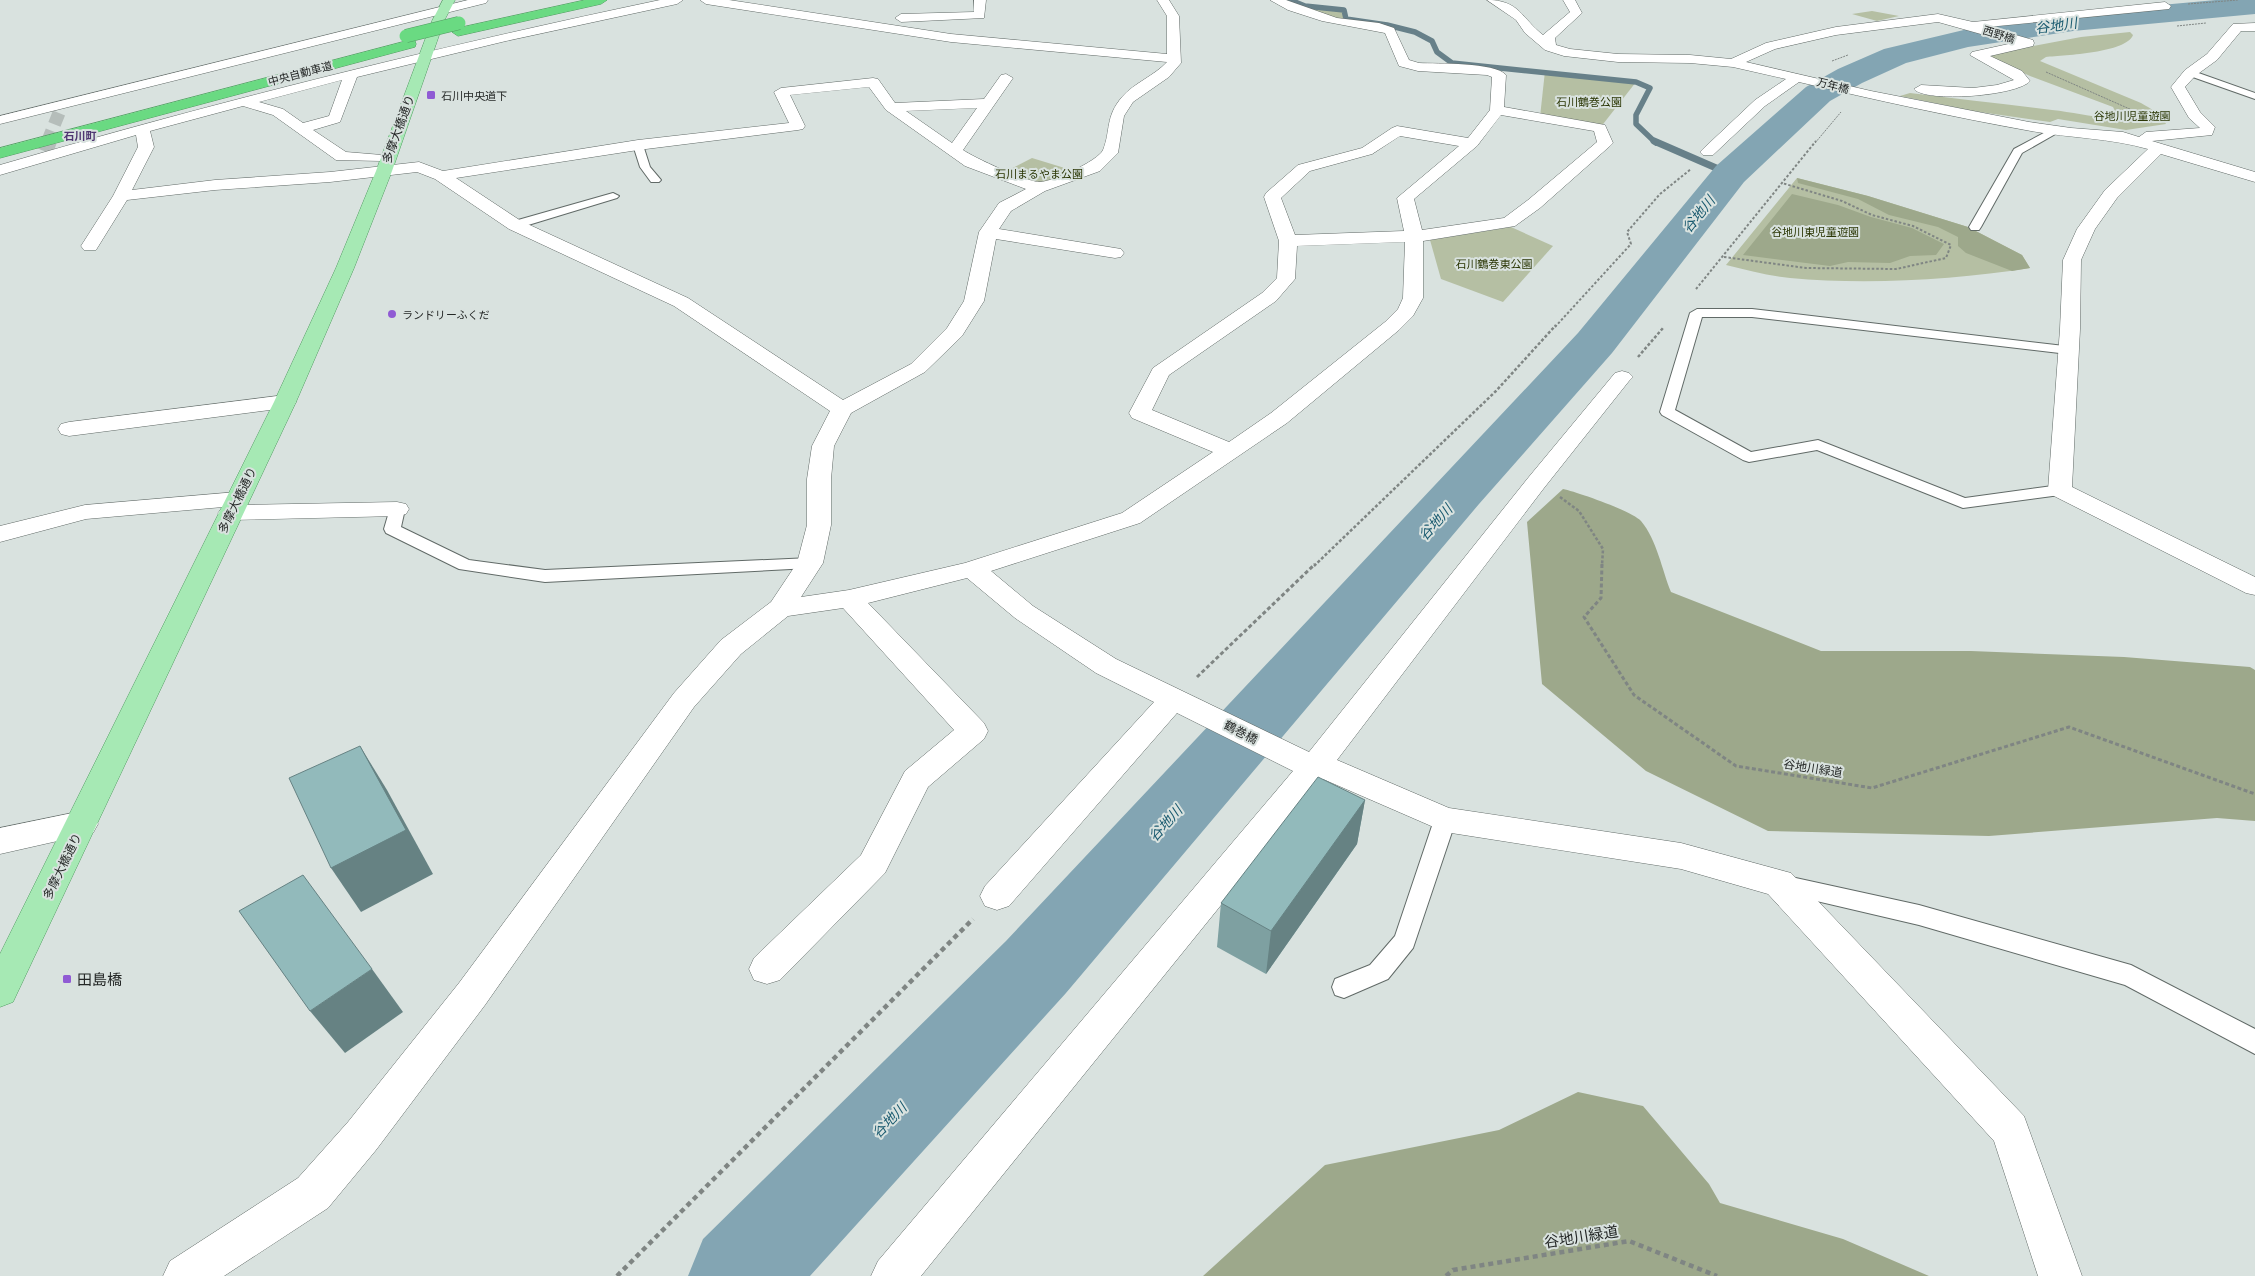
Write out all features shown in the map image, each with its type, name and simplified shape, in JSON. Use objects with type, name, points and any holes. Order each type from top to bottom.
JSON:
[{"type":"highway","points":[[452,17],[562,0]]},
{"type":"highway","points":[[452,17],[601,0]]},
{"type":"highway","name":"中央自動車道","points":[[0,140],[202,86],[414,45]]},
{"type":"highway","name":"中央自動車道","points":[[0,153],[414,45]]},
{"type":"main road","name":"多摩大橋通り","points":[[0,991],[82,824],[233,506],[285,402],[345,268],[386,164],[414,45],[452,17]]},
{"type":"street","points":[[0,120],[60,108],[452,17],[482,0]]},
{"type":"street","points":[[0,170],[43,154],[142,130],[351,73],[414,45],[677,0]]},
{"type":"street","points":[[706,0],[767,11],[893,18],[980,15],[980,0]]},
{"type":"street","points":[[185,1276],[313,1192],[362,1136],[472,994],[684,700],[731,647],[780,608],[810,563],[819,525],[819,479],[823,446],[842,409],[918,368],[955,332],[974,301],[988,232],[1005,207],[1040,188],[1094,168],[1110,153],[1117,116],[1128,99],[1164,74],[1174,63],[1173,16],[1163,0]]},
{"type":"street","points":[[780,608],[849,599],[972,569],[1131,518],[1278,418],[1392,326],[1406,312],[1413,298],[1414,234],[1405,198],[1472,142],[1497,110],[1499,75],[1488,71],[1418,67],[1404,63],[1390,31],[1382,27],[1344,23],[1298,10],[1276,0]]},
{"type":"street","points":[[1494,0],[1521,18],[1529,30],[1550,47]]},
{"type":"street","points":[[1550,47],[1548,37],[1576,13],[1568,0]]},
{"type":"street","points":[[1973,26],[2006,14],[2037,11],[2042,8],[2035,4]]},
{"type":"street","points":[[1733,63],[1771,46],[1836,31],[1938,18],[1973,26],[2165,6]]},
{"type":"street","points":[[893,18],[950,38],[1173,59]]},
{"type":"street","name":"西野橋","points":[[1884,97],[1909,88],[1976,93],[2008,88],[2023,81],[2017,74],[1977,55],[2028,43],[1973,26]]},
{"type":"street","points":[[2123,137],[2207,132],[2208,127],[2194,115],[2178,87],[2190,73],[2212,57],[2237,27],[2255,27]]},
{"type":"street","name":"万年橋","points":[[1550,47],[1569,53],[1618,58],[1690,59],[1733,63],[1884,97],[2055,130],[2123,137]]},
{"type":"street","points":[[302,128],[335,119],[351,73]]},
{"type":"street","points":[[1708,152],[1760,103],[1801,77]]},
{"type":"street","points":[[954,151],[1006,78]]},
{"type":"street","points":[[441,176],[638,145],[798,126],[781,92],[873,82],[890,107],[971,163],[1040,188]]},
{"type":"street","points":[[245,102],[278,112],[342,158],[419,167],[441,176],[514,225],[681,302],[842,409]]},
{"type":"street","points":[[890,107],[988,103]]},
{"type":"street","points":[[1288,241],[1414,234],[1435,235],[1509,222],[1534,204],[1605,143],[1600,128],[1497,110]]},
{"type":"street","points":[[90,246],[121,196],[146,147],[142,130]]},
{"type":"street","points":[[1231,451],[1140,412],[1160,372],[1270,296],[1286,278],[1288,241],[1272,197],[1304,168],[1367,151],[1397,131],[1472,142]]},
{"type":"street","points":[[2123,137],[2255,177]]},
{"type":"street","points":[[2158,148],[2111,194],[2086,229],[2072,260],[2060,490],[2255,587]]},
{"type":"street","points":[[121,196],[215,185],[330,177],[386,164]]},
{"type":"street","points":[[988,232],[1115,253]]},
{"type":"street","points":[[893,1276],[1622,378]]},
{"type":"street","points":[[69,429],[285,402]]},
{"type":"street","points":[[0,534],[85,512],[233,506],[397,509]]},
{"type":"street","name":"鶴巻橋","points":[[972,569],[1024,612],[1106,666],[1310,764],[1446,820],[1681,856],[1779,883]]},
{"type":"street","points":[[767,969],[872,864],[916,779],[973,731],[849,599]]},
{"type":"street","points":[[997,896],[1178,701]]},
{"type":"street","points":[[0,841],[82,824]]},
{"type":"street","points":[[1779,883],[2010,1130],[2060,1276]]},
{"type":"lane","points":[[2190,73],[2255,96]]},
{"type":"lane","points":[[1975,227],[2018,152],[2055,130]]},
{"type":"lane","points":[[638,145],[645,167],[656,180]]},
{"type":"lane","points":[[514,225],[614,196]]},
{"type":"lane","points":[[2060,490],[1962,502],[1818,445],[1749,457],[1667,412],[1697,313],[1752,313],[2068,350]]},
{"type":"lane","points":[[397,509],[392,529],[465,565],[537,574],[810,563]]},
{"type":"lane","points":[[1344,986],[1380,972],[1405,941],[1446,820]]},
{"type":"lane","points":[[1779,883],[1918,915],[2131,976],[2255,1042]]},
{"type":"path","points":[[2165,6],[2238,0]]},
{"type":"path","points":[[2039,69],[2144,115]]},
{"type":"path","points":[[1693,292],[1724,257],[1780,184],[1842,112]]},
{"type":"path","points":[[1224,651],[1496,391],[1631,244],[1627,232],[1660,194],[1692,168]]},
{"type":"path","points":[[1724,257],[1806,268],[1896,269],[1946,258],[1951,245],[1913,226],[1872,215],[1842,201],[1782,183]]},
{"type":"path","points":[[1622,378],[1663,328]]},
{"type":"path","name":"谷地川緑道","points":[[1536,483],[1579,511],[1603,549],[1601,598],[1584,617],[1634,695],[1736,766],[1872,788],[2068,727],[2255,794]]},
{"type":"path","points":[[617,1276],[997,896]]},
{"type":"path","name":"谷地川緑道","points":[[1446,1276],[1453,1270],[1629,1241],[1717,1276]]},
{"type":"green space","points":[[1305,6],[1344,10],[1346,19],[1344,23],[1298,10]]},
{"type":"green space","points":[[1872,11],[1899,16],[1877,21],[1852,14]]},
{"type":"green space","name":"谷地川児童遊園","points":[[2130,32],[2133,35],[2128,41],[2119,46],[2094,52],[2046,57],[2040,61],[2141,103],[2159,114],[2166,124],[2126,130],[2058,119],[2050,122],[1973,111],[1900,96],[1910,93],[2093,116],[2118,117],[2113,107],[2030,76],[1992,58],[1991,54],[2081,37]]},
{"type":"green space","name":"石川鶴巻公園","points":[[1545,71],[1636,82],[1600,128],[1540,117]]},
{"type":"green space","name":"石川まるやま公園","points":[[1032,158],[1081,173],[1039,188],[1001,174]]},
{"type":"green space","name":"谷地川東児童遊園","points":[[1797,178],[1868,196],[1968,227],[2022,255],[2030,268],[1971,276],[1849,281],[1782,277],[1726,265]]},
{"type":"green space","points":[[1797,178],[1868,196],[1968,227],[2022,255],[2030,268],[2012,271],[1966,253],[1958,246],[1958,237],[1938,227],[1889,215],[1858,199],[1798,183]]},
{"type":"green space","points":[[1792,194],[1838,205],[1871,217],[1912,228],[1944,244],[1936,255],[1910,256],[1890,263],[1848,262],[1830,266],[1743,255]]},
{"type":"green space","name":"石川鶴巻東公園","points":[[1511,227],[1553,246],[1503,302],[1441,279],[1430,240]]},
{"type":"green space","points":[[1563,489],[1616,507],[1641,521],[1655,546],[1671,592],[1821,651],[1971,651],[2124,657],[2250,667],[2255,670],[2255,821],[2217,818],[1989,836],[1768,831],[1646,771],[1542,684],[1527,522]]},
{"type":"green space","points":[[1578,1092],[1643,1106],[1709,1184],[1720,1203],[1843,1239],[1929,1276],[1203,1276],[1325,1165],[1499,1130]]},
{"type":"building","points":[[360,746],[406,830],[331,868],[289,778]]},
{"type":"building","points":[[1318,777],[1365,800],[1271,931],[1221,903]]},
{"type":"building","points":[[303,875],[372,969],[310,1011],[239,911]]},
{"type":"waterway","points":[[1290,0],[1305,6],[1344,10],[1346,19],[1387,25],[1415,32],[1432,41],[1437,52],[1452,63],[1636,82],[1650,88],[1636,115],[1636,124],[1656,143]]},
{"type":"waterway","name":"谷地川","points":[[740,1276],[1036,967],[1459,492],[1595,343],[1730,174],[1818,94],[1850,76],[1895,56],[1968,38],[2073,22],[2255,5]]},
{"type":"waterway","points":[[1654,141],[1730,174]]},
{"type":"tunnel","points":[[47,143],[59,113]]},
{"type":"tunnel","points":[[44,151],[48,141]]},
{"type":"place","name":"石川中央道下","points":[[431,95]]},
{"type":"place","name":"ランドリーふくだ","points":[[392,314]]},
{"type":"place","name":"田島橋","points":[[67,979]]},
{"type":"district","name":"石川町","points":[[80,135]]}]
